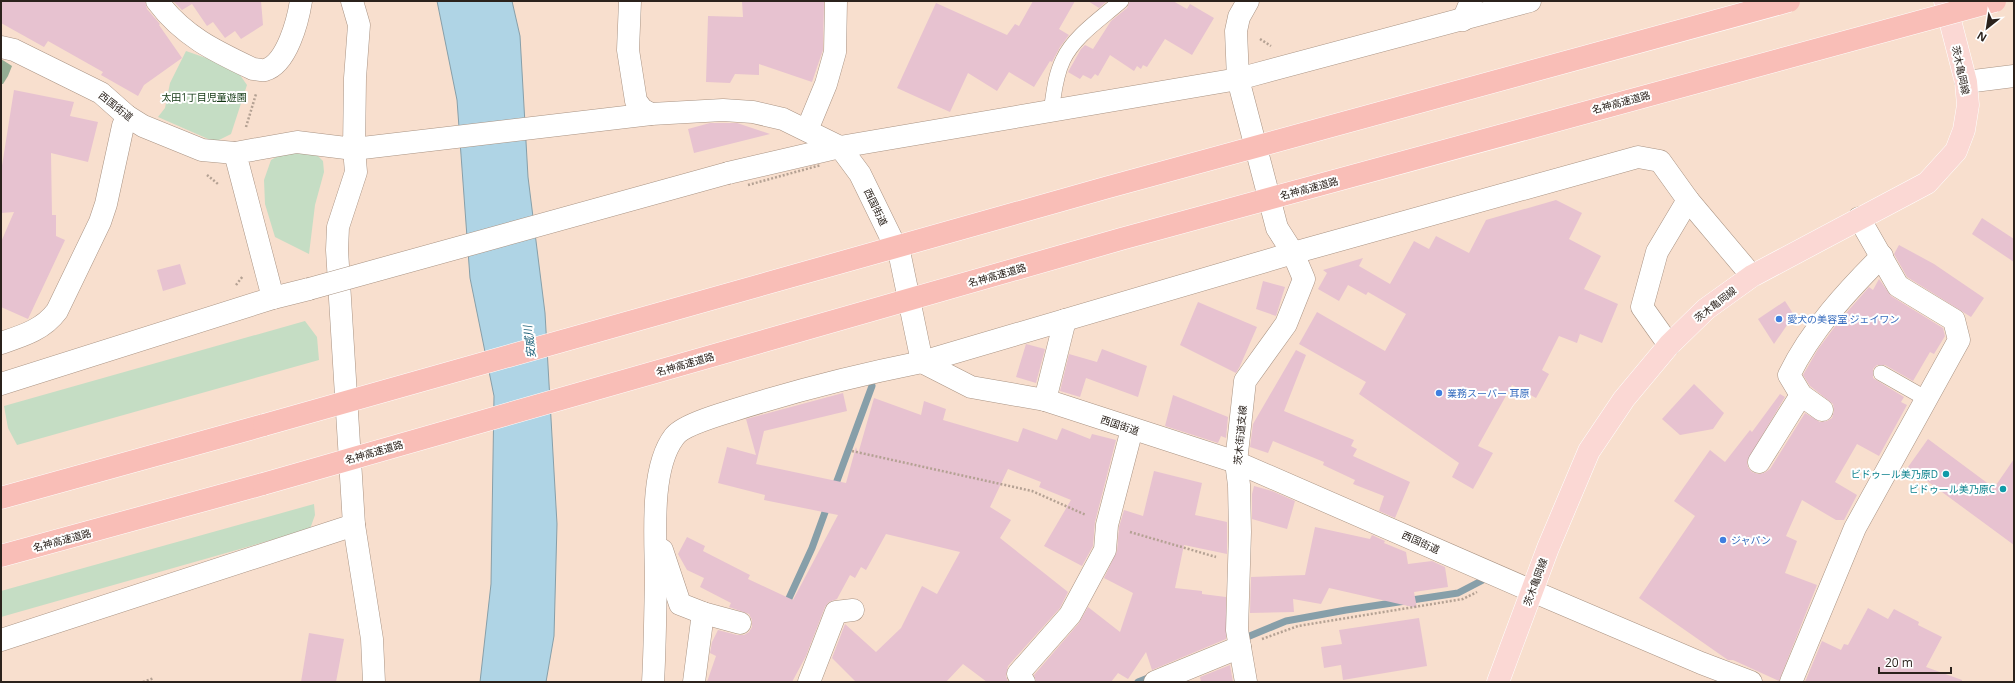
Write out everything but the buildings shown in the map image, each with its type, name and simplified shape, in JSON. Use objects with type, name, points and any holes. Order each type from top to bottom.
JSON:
[{"type":"highway","points":[[1,498],[1105,188],[1789,1]]},
{"type":"highway","name":"名神高速道路","points":[[1,556],[263,484],[1121,239],[1995,1]]},
{"type":"main road","name":"茨木亀岡線","points":[[1498,682],[1548,548],[1590,451],[1624,399],[1669,345],[1706,309],[1752,276],[1927,183],[1956,151],[1964,130],[1967,112],[1966,82],[1945,1]]},
{"type":"street","points":[[158,1],[165,11],[192,37],[253,69],[264,70],[273,67],[280,60],[298,16],[301,1]]},
{"type":"street","points":[[352,1],[359,25],[355,78],[354,149],[356,172],[338,227],[337,250],[354,525],[372,639],[374,682]]},
{"type":"street","points":[[630,1],[628,50],[636,101],[642,109],[651,114]]},
{"type":"street","points":[[807,130],[826,84],[835,52],[836,1]]},
{"type":"street","name":"茨木街道支線","points":[[1246,682],[1237,630],[1239,485],[1236,462],[1245,381],[1286,324],[1304,279],[1293,253],[1277,228],[1238,79],[1236,31],[1239,17],[1248,1]]},
{"type":"street","points":[[1,384],[273,298],[728,173],[840,148],[1238,79],[1467,10],[1530,1]]},
{"type":"street","name":"西国街道","points":[[1,47],[14,50],[101,93],[127,116],[163,135],[202,150],[240,152],[297,142],[354,149],[608,118],[722,110],[753,112],[784,119],[840,148],[860,174],[900,256],[922,362],[971,387],[1045,400],[1236,462],[1532,591],[1701,663],[1751,682]]},
{"type":"street","points":[[1966,82],[2014,76]]},
{"type":"street","points":[[1,343],[38,330],[50,321],[57,311],[100,222],[106,204],[122,126],[127,116]]},
{"type":"street","points":[[240,152],[273,298]]},
{"type":"street","points":[[653,682],[655,643],[656,500],[663,458],[674,435],[701,421],[783,395],[864,374],[922,362],[1293,253],[1638,157],[1660,161],[1688,200],[1752,276]]},
{"type":"street","points":[[1669,345],[1642,306],[1657,252],[1688,200]]},
{"type":"street","points":[[1791,682],[1855,528],[1872,501],[1925,398],[1959,340],[1954,320],[1898,286],[1859,218]]},
{"type":"street","points":[[1822,410],[1801,395],[1789,375],[1797,358],[1838,302],[1882,256]]},
{"type":"street","points":[[1045,400],[1065,320]]},
{"type":"street","points":[[1759,462],[1801,395]]},
{"type":"street","points":[[1024,682],[1018,674],[1070,615],[1105,550],[1107,525],[1132,429]]},
{"type":"street","points":[[1,640],[354,525]]},
{"type":"street","points":[[656,532],[680,604],[703,614],[740,623]]},
{"type":"street","points":[[809,682],[836,612],[853,610]]},
{"type":"street","points":[[694,682],[703,614]]},
{"type":"street","points":[[1155,682],[1240,648]]},
{"type":"lane","points":[[1051,111],[1057,74],[1063,59],[1075,42],[1121,1]]},
{"type":"lane","points":[[1882,373],[1925,398]]},
{"type":"path","points":[[1258,36],[1262,41],[1271,46],[1278,44]]},
{"type":"path","points":[[240,152],[246,126],[264,70]]},
{"type":"path","points":[[202,172],[217,183],[220,190]]},
{"type":"path","points":[[234,288],[245,274]]},
{"type":"path","points":[[852,451],[1032,491],[1107,525],[1239,564]]},
{"type":"path","points":[[1240,648],[1298,626],[1463,599],[1504,578]]},
{"type":"path","points":[[143,682],[154,678],[153,682]]},
{"type":"green space","name":"太田1丁目児童遊園","points":[[186,51],[235,68],[247,85],[231,134],[215,142],[158,117],[165,108],[170,83]]},
{"type":"green space","points":[[1,59],[12,66],[3,84],[1,84]]},
{"type":"green space","points":[[305,150],[316,154],[323,161],[324,172],[315,205],[309,254],[275,237],[265,204],[264,180],[271,160],[282,154]]},
{"type":"green space","points":[[305,321],[317,337],[319,360],[17,445],[8,428],[4,406]]},
{"type":"green space","points":[[314,504],[315,515],[310,529],[1,617],[1,591]]},
{"type":"water","name":"安威川","points":[[437,1],[512,1],[520,36],[528,177],[545,313],[557,524],[554,636],[546,682],[480,682],[491,584],[494,396],[470,278],[457,100]]},
{"type":"waterway","points":[[834,489],[872,386]]},
{"type":"waterway","points":[[785,607],[812,548],[828,504]]},
{"type":"waterway","points":[[1240,640],[1286,621],[1346,610],[1458,593],[1483,580]]},
{"type":"waterway","points":[[1138,682],[1153,676]]},
{"type":"place","name":"愛犬の美容室 ジェイワン","points":[[1779,319]]},
{"type":"place","name":"業務スーパー 耳原","points":[[1439,393]]},
{"type":"place","name":"ビドゥール美乃原D","points":[[1946,474]]},
{"type":"place","name":"ビドゥール美乃原C","points":[[2003,489]]},
{"type":"place","name":"ジャパン","points":[[1723,540]]}]
